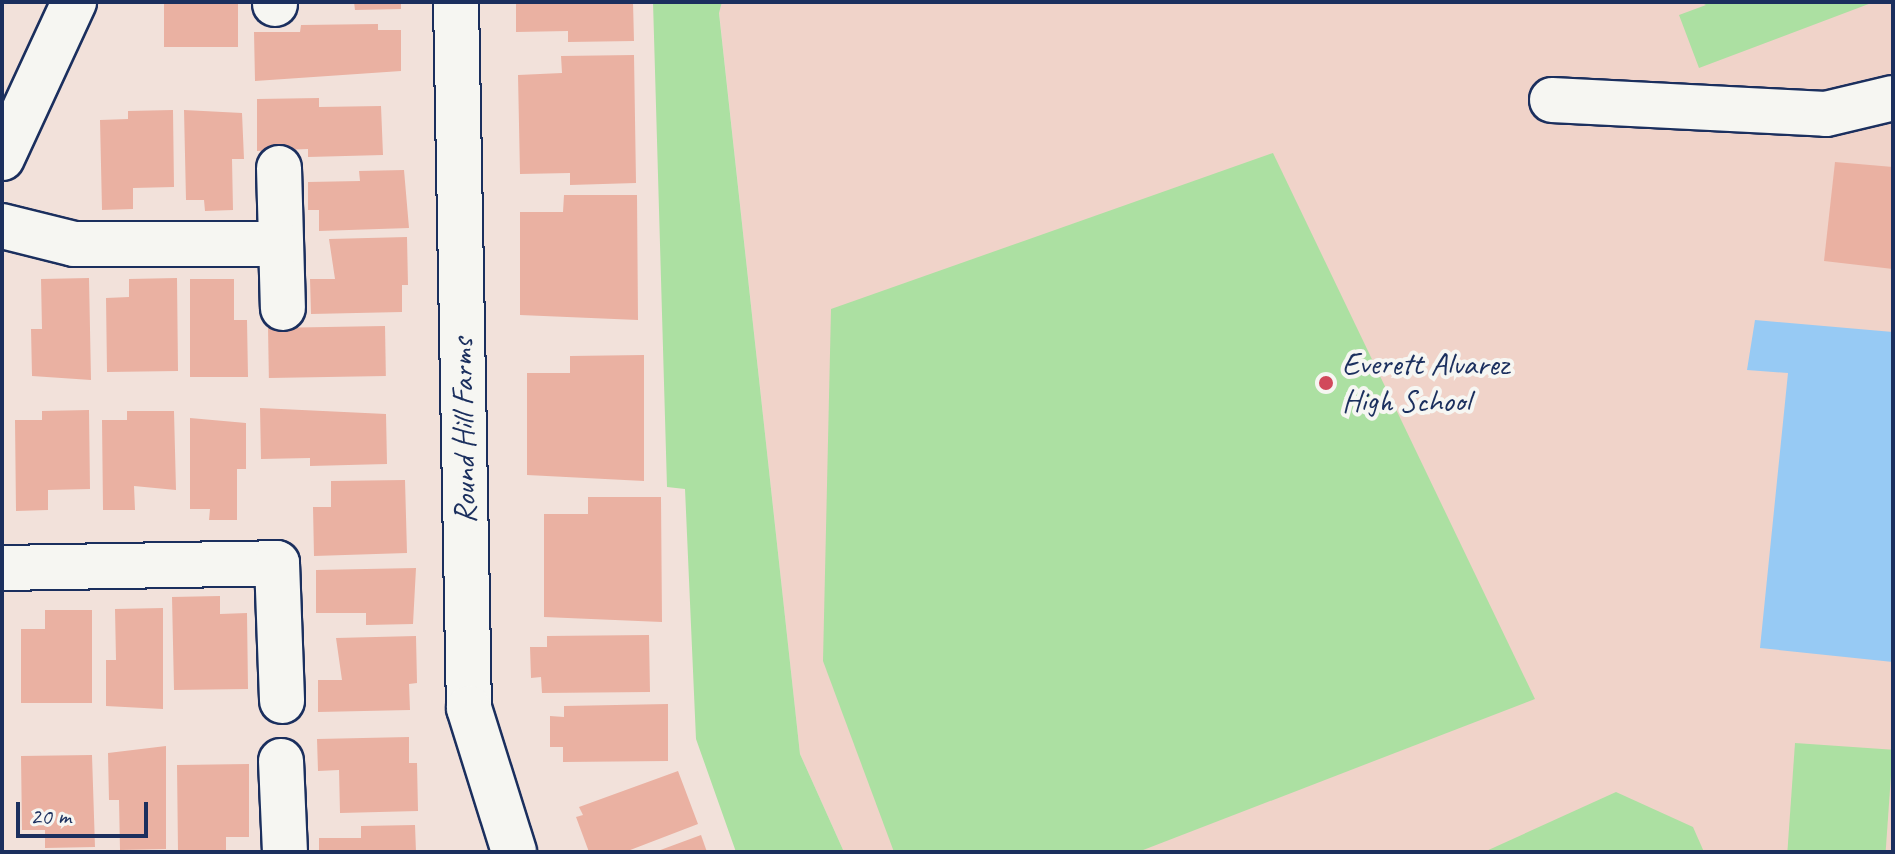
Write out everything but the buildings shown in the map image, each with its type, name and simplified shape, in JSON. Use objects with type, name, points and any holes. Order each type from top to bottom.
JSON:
[{"type":"street","points":[[2,158],[74,2]]},
{"type":"street","name":"Round Hill Farms","points":[[456,2],[469,708],[514,852]]},
{"type":"street","points":[[1552,100],[1826,114],[1893,98]]},
{"type":"street","points":[[279,168],[283,308]]},
{"type":"street","points":[[2,226],[89,245],[281,244]]},
{"type":"street","points":[[2,568],[277,563],[282,701]]},
{"type":"street","points":[[281,761],[285,852]]},
{"type":"shaded area","name":"Everett Alvarez High School","points":[[722,2],[1893,2],[1893,852],[844,852],[800,754],[719,12]]},
{"type":"green space","points":[[653,2],[722,2],[719,13],[800,754],[844,852],[736,852],[696,739],[685,489],[667,487]]},
{"type":"green space","points":[[1700,2],[1874,2],[1699,68],[1679,15],[1706,5]]},
{"type":"green space","points":[[1273,153],[1535,699],[1138,852],[894,852],[823,661],[831,309]]},
{"type":"green space","points":[[1795,743],[1893,750],[1886,852],[1787,852]]},
{"type":"green space","points":[[1616,792],[1693,827],[1704,852],[1484,852]]},
{"type":"water","points":[[1755,320],[1893,332],[1893,662],[1760,648],[1788,373],[1747,370]]},
{"type":"place","name":"Everett Alvarez High School","points":[[1326,383]]}]
